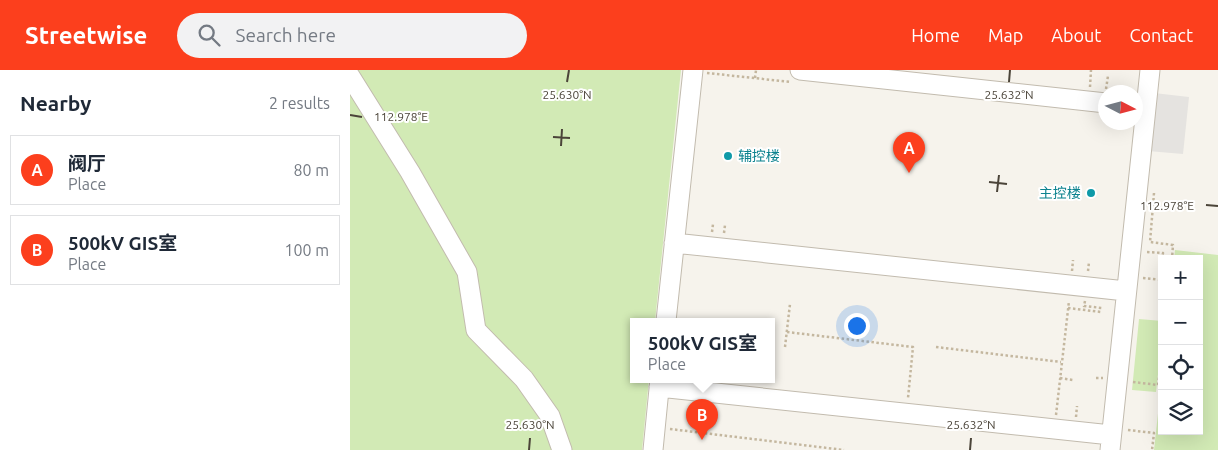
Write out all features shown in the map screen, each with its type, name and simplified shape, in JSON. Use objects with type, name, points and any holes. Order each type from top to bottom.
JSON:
[{"type":"street","points":[[1143,98],[1150,70]]},
{"type":"street","points":[[666,318],[674,243],[698,71]]},
{"type":"street","points":[[350,76],[410,172],[467,272],[476,330],[524,379],[550,416],[562,450]]},
{"type":"street","points":[[797,76],[1098,102]]},
{"type":"street","points":[[653,450],[660,383],[1055,429],[1110,442],[1126,291],[1139,130]]},
{"type":"street","points":[[674,243],[1126,291]]},
{"type":"path","points":[[716,74],[717,70]]},
{"type":"path","points":[[755,78],[756,70]]},
{"type":"path","points":[[698,71],[755,78],[797,76]]},
{"type":"path","points":[[1107,85],[1108,76]]},
{"type":"path","points":[[1155,190],[1150,242],[1173,245],[1172,255]]},
{"type":"path","points":[[1055,429],[1073,260]]},
{"type":"path","points":[[785,347],[790,304]]},
{"type":"path","points":[[1068,308],[1101,312]]},
{"type":"path","points":[[787,332],[914,347],[906,413]]},
{"type":"path","points":[[936,347],[1062,362]]},
{"type":"path","points":[[1060,378],[1073,380]]},
{"type":"path","points":[[1096,378],[1158,385]]},
{"type":"path","points":[[667,435],[667,429],[844,450]]},
{"type":"green space","points":[[350,70],[681,70],[655,318],[630,318],[630,383],[649,383],[642,450],[350,450]]},
{"type":"green space","points":[[1175,250],[1218,255],[1218,450],[1154,450],[1158,414],[1158,435],[1203,435],[1203,255],[1174,255]]},
{"type":"green space","points":[[1139,319],[1158,321],[1158,374],[1156,392],[1132,390]]},
{"type":"shaded area","points":[[1154,93],[1189,97],[1183,154],[1148,151]]},
{"type":"place","name":"辅控楼","points":[[728,156]]},
{"type":"place","name":"阀厅","points":[[909,173]]},
{"type":"place","name":"主控楼","points":[[1091,193]]},
{"type":"place","name":"500kV GIS室","points":[[702,440]]}]
